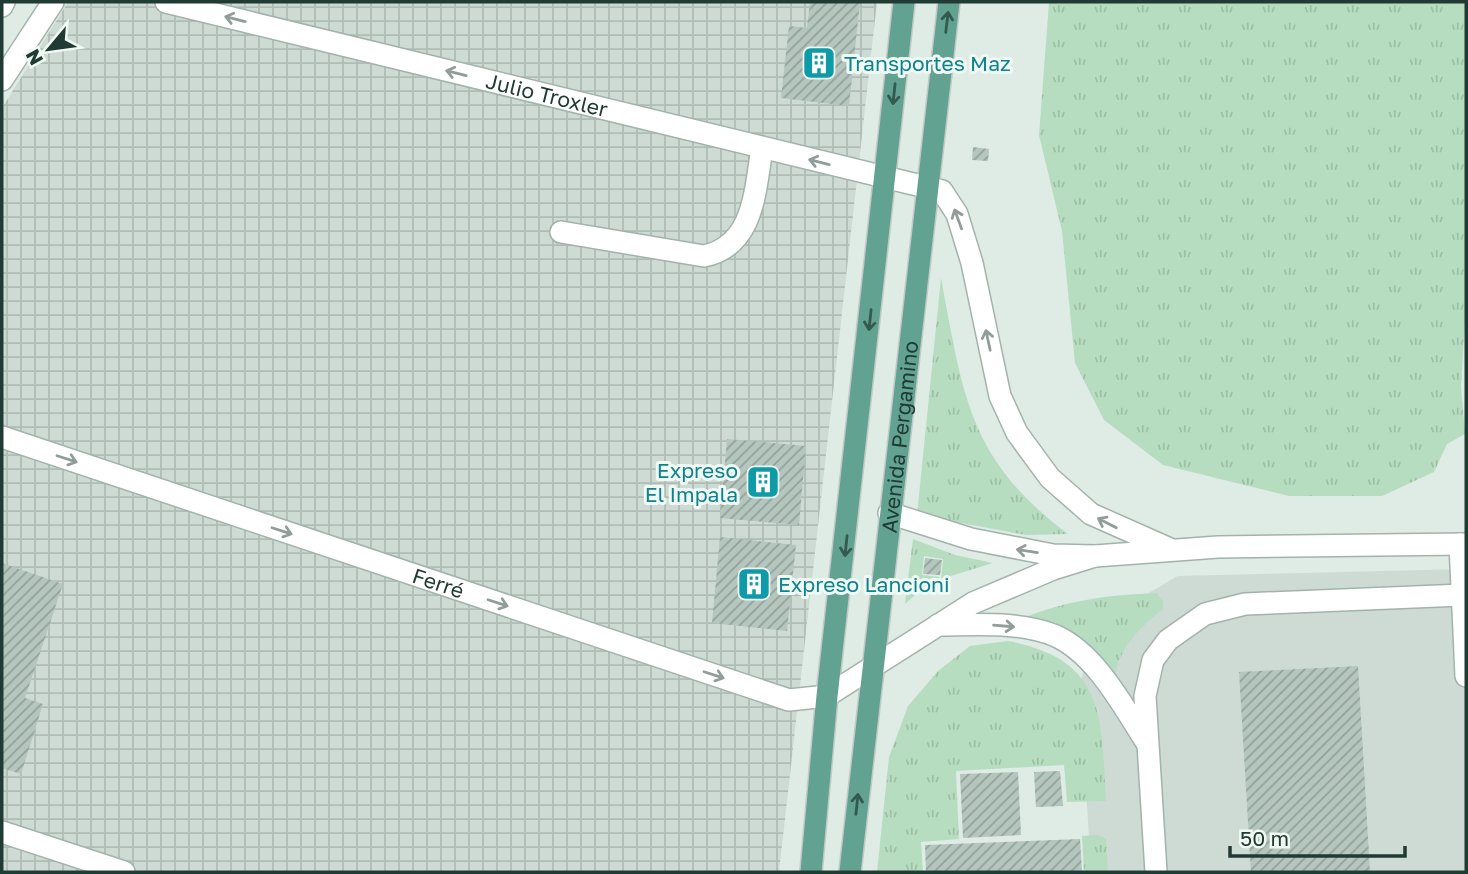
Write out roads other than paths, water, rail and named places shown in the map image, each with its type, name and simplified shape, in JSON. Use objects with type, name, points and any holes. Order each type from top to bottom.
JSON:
[{"type":"main road","name":"Avenida Pergamino","points":[[811,872],[827,695],[904,2]]},
{"type":"main road","name":"Avenida Pergamino","points":[[850,872],[949,2]]},
{"type":"street","points":[[2,80],[52,2]]},
{"type":"street","name":"Julio Troxler","points":[[166,2],[927,187]]},
{"type":"street","points":[[561,232],[704,256],[723,253],[741,233],[752,209],[762,148]]},
{"type":"street","points":[[927,187],[942,191],[957,214],[972,263],[1000,396],[1017,433],[1050,478],[1091,514],[1170,549]]},
{"type":"street","name":"Ferré","points":[[2,437],[789,700],[827,695],[872,669],[936,625],[1013,584],[1095,556]]},
{"type":"street","points":[[889,513],[1012,548],[1053,555],[1095,556],[1170,549],[1463,544],[1462,595],[1466,676]]},
{"type":"street","points":[[1156,872],[1144,696],[1153,660],[1168,640],[1205,614],[1245,604],[1462,595]]},
{"type":"street","points":[[936,625],[1026,628],[1066,641],[1090,663],[1148,745]]},
{"type":"street","points":[[2,832],[124,872]]},
{"type":"place","name":"Transportes Maz","points":[[819,63]]},
{"type":"place","name":"Expreso El Impala","points":[[763,482]]},
{"type":"place","name":"Expreso Lancioni","points":[[754,584]]}]
